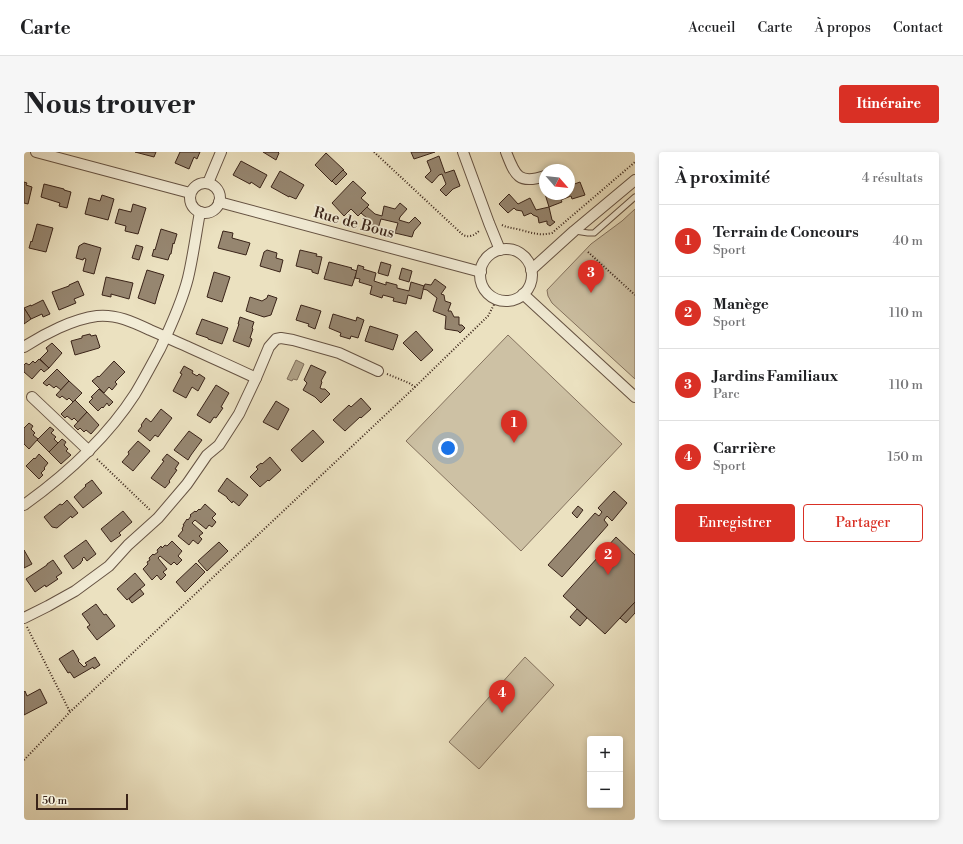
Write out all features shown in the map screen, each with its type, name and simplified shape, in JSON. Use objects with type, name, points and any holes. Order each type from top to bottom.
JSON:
[{"type":"street","points":[[36,152],[190,194]]},
{"type":"street","points":[[208,183],[221,152]]},
{"type":"street","points":[[463,152],[500,250]]},
{"type":"street","points":[[506,152],[512,169],[516,174],[529,180],[539,178]]},
{"type":"street","points":[[531,270],[574,231],[635,180]]},
{"type":"street","points":[[203,182],[208,183],[216,187],[220,196],[218,205],[215,209],[205,213],[196,210],[191,204],[190,194],[194,187],[198,184],[203,182]]},
{"type":"street","name":"Rue de Bous","points":[[219,202],[481,272]]},
{"type":"street","points":[[24,505],[58,479],[89,451],[135,395],[166,337],[181,301],[188,279],[200,212]]},
{"type":"street","points":[[500,250],[509,250],[520,254],[528,262],[531,270],[532,277],[527,290],[521,296],[513,300],[505,301],[489,295],[481,280],[481,272],[487,258],[500,250]]},
{"type":"street","points":[[523,294],[635,397]]},
{"type":"street","points":[[24,347],[56,329],[84,319],[97,316],[109,316],[128,320],[256,378]]},
{"type":"street","points":[[24,619],[74,591],[109,566],[128,545],[158,518],[187,484],[207,455],[219,445],[239,414],[269,347],[276,339],[281,338],[293,340],[339,353],[378,371]]},
{"type":"street","points":[[32,396],[89,451]]},
{"type":"lane","points":[[574,231],[594,233],[635,197]]},
{"type":"path","points":[[374,152],[463,235],[469,237],[474,235],[481,228],[497,221],[506,227],[535,234],[546,235],[552,233],[635,162]]},
{"type":"path","points":[[588,252],[635,294]]},
{"type":"path","points":[[24,760],[70,712],[415,387],[488,316],[497,299]]},
{"type":"path","points":[[378,371],[409,383],[415,387]]},
{"type":"path","points":[[89,451],[158,518]]},
{"type":"path","points":[[24,619],[70,712]]},
{"type":"shaded area","points":[[635,209],[635,379],[552,303],[548,296],[547,290],[591,244],[622,221]]},
{"type":"shaded area","points":[[508,335],[622,444],[521,551],[406,441]]},
{"type":"shaded area","points":[[296,360],[304,364],[297,380],[293,379],[292,381],[287,379]]},
{"type":"shaded area","points":[[525,657],[554,685],[479,769],[449,742]]},
{"type":"building","points":[[135,152],[156,152],[154,157]]},
{"type":"building","points":[[180,152],[200,152],[197,159],[194,157],[189,169],[175,163]]},
{"type":"building","points":[[263,152],[278,152],[279,153],[276,160]]},
{"type":"building","points":[[411,152],[435,152],[414,159]]},
{"type":"building","points":[[326,153],[344,170],[332,182],[315,165]]},
{"type":"building","points":[[439,156],[445,173],[454,170],[460,186],[453,189],[446,196],[440,190],[446,184],[442,174],[439,175],[432,183],[425,177],[431,171],[427,161]]},
{"type":"building","points":[[241,161],[267,175],[260,188],[251,182],[250,184],[233,175]]},
{"type":"building","points":[[343,170],[347,174],[336,185],[332,181]]},
{"type":"building","points":[[280,171],[304,185],[296,199],[289,197],[271,187]]},
{"type":"building","points":[[353,181],[366,193],[361,198],[369,205],[358,216],[351,209],[344,216],[332,203]]},
{"type":"building","points":[[24,182],[27,183],[26,185],[32,187],[28,204],[24,203]]},
{"type":"building","points":[[580,182],[585,195],[575,198],[575,184]]},
{"type":"building","points":[[44,184],[71,192],[67,208],[59,206],[60,203],[41,197]]},
{"type":"building","points":[[509,194],[518,204],[530,198],[536,210],[549,207],[552,220],[555,222],[550,226],[547,224],[547,221],[539,223],[538,217],[531,213],[524,216],[522,211],[514,208],[508,213],[499,204]]},
{"type":"building","points":[[102,195],[114,199],[108,220],[85,214],[89,198],[100,201]]},
{"type":"building","points":[[547,200],[561,200],[562,202],[549,207]]},
{"type":"building","points":[[400,203],[407,209],[399,220],[409,223],[415,217],[421,223],[414,231],[412,237],[395,233],[398,223],[381,219],[377,232],[365,229],[368,219],[361,213],[367,207],[375,214],[382,216],[384,206],[395,209]]},
{"type":"building","points":[[133,204],[146,208],[138,234],[125,231],[126,226],[115,223],[119,209],[131,212]]},
{"type":"building","points":[[37,224],[53,228],[46,252],[29,248]]},
{"type":"building","points":[[161,229],[177,234],[168,260],[152,256]]},
{"type":"building","points":[[223,231],[233,233],[232,238],[250,243],[246,255],[218,248]]},
{"type":"building","points":[[84,243],[101,248],[94,274],[83,271],[86,259],[84,258],[83,260],[76,258],[79,246]]},
{"type":"building","points":[[136,245],[143,247],[139,260],[132,258]]},
{"type":"building","points":[[267,250],[277,253],[276,258],[283,260],[280,272],[260,266],[264,252]]},
{"type":"building","points":[[300,250],[317,254],[316,256],[322,257],[318,274],[312,272],[312,270],[296,266]]},
{"type":"building","points":[[329,262],[352,268],[351,269],[357,271],[352,286],[324,279]]},
{"type":"building","points":[[381,262],[391,265],[388,276],[378,273]]},
{"type":"building","points":[[358,265],[364,267],[363,269],[376,273],[374,281],[386,285],[386,282],[397,285],[397,288],[409,291],[411,282],[424,286],[421,299],[408,295],[406,304],[393,301],[394,298],[383,295],[382,298],[370,294],[372,286],[359,282],[360,279],[355,278]]},
{"type":"building","points":[[402,268],[412,271],[409,282],[399,279]]},
{"type":"building","points":[[147,270],[164,275],[155,304],[138,298]]},
{"type":"building","points":[[214,272],[230,277],[222,302],[207,297]]},
{"type":"building","points":[[106,277],[133,283],[129,299],[111,294],[111,297],[102,295]]},
{"type":"building","points":[[435,279],[446,287],[441,294],[444,295],[445,301],[451,303],[448,311],[451,311],[454,317],[459,317],[459,325],[462,325],[465,328],[460,333],[458,331],[445,329],[446,316],[433,311],[437,298],[427,290],[423,289],[425,284],[431,285]]},
{"type":"building","points":[[78,281],[84,295],[74,299],[76,303],[59,310],[52,292]]},
{"type":"building","points":[[268,295],[277,298],[271,315],[264,317],[246,311],[250,297],[262,301],[267,298]]},
{"type":"building","points":[[43,300],[50,314],[43,317],[42,314],[31,319],[24,308]]},
{"type":"building","points":[[301,305],[321,311],[315,329],[308,326],[309,324],[296,320]]},
{"type":"building","points":[[24,308],[31,319],[24,324]]},
{"type":"building","points":[[333,314],[356,321],[357,317],[364,320],[358,338],[351,336],[350,339],[340,336],[341,333],[329,328]]},
{"type":"building","points":[[240,317],[254,322],[250,338],[252,339],[249,347],[233,341]]},
{"type":"building","points":[[202,319],[228,328],[222,344],[196,334]]},
{"type":"building","points":[[370,326],[398,335],[393,350],[365,341]]},
{"type":"building","points":[[416,331],[433,350],[421,361],[403,343]]},
{"type":"building","points":[[90,334],[91,336],[96,335],[100,347],[75,355],[71,341]]},
{"type":"building","points":[[52,343],[62,353],[49,368],[40,359],[48,351],[46,348]]},
{"type":"building","points":[[39,359],[49,368],[44,372],[41,369],[32,379],[24,372],[24,365],[26,363],[29,365],[33,361],[35,363]]},
{"type":"building","points":[[114,361],[125,372],[115,382],[117,384],[112,390],[109,387],[104,393],[92,381],[98,376],[99,377]]},
{"type":"building","points":[[311,365],[326,372],[321,381],[320,388],[325,389],[330,394],[321,403],[315,397],[303,390],[307,383],[304,380]]},
{"type":"building","points":[[184,366],[193,371],[192,373],[197,376],[199,374],[205,378],[198,391],[192,387],[186,398],[173,391],[182,374],[180,373]]},
{"type":"building","points":[[57,369],[69,381],[61,390],[56,386],[54,388],[49,384],[47,386],[43,383]]},
{"type":"building","points":[[69,381],[82,393],[73,402],[69,398],[67,400],[62,396],[60,398],[56,395]]},
{"type":"building","points":[[216,385],[229,393],[221,407],[223,408],[216,418],[214,417],[210,423],[197,415]]},
{"type":"building","points":[[99,389],[113,402],[109,406],[107,403],[98,411],[89,402],[93,398],[91,397]]},
{"type":"building","points":[[361,398],[371,409],[345,431],[333,420],[349,405],[351,407]]},
{"type":"building","points":[[75,400],[87,412],[78,422],[74,418],[72,420],[67,416],[65,418],[61,414]]},
{"type":"building","points":[[276,401],[289,409],[278,430],[263,422]]},
{"type":"building","points":[[161,409],[172,418],[158,437],[155,435],[150,441],[138,431],[146,418],[151,422]]},
{"type":"building","points":[[87,412],[99,425],[91,434],[86,430],[84,432],[80,428],[78,430],[74,426]]},
{"type":"building","points":[[29,423],[33,426],[31,429],[35,433],[33,435],[38,439],[29,449],[24,444],[24,428]]},
{"type":"building","points":[[50,427],[54,430],[51,433],[56,437],[54,439],[58,443],[49,452],[37,440]]},
{"type":"building","points":[[313,430],[324,442],[302,462],[291,450]]},
{"type":"building","points":[[189,431],[202,440],[188,460],[174,450]]},
{"type":"building","points":[[62,439],[66,442],[64,445],[68,449],[66,451],[71,455],[61,464],[49,452]]},
{"type":"building","points":[[138,441],[150,451],[133,471],[122,462],[129,454],[128,452]]},
{"type":"building","points":[[39,454],[48,463],[41,473],[43,475],[39,479],[26,466]]},
{"type":"building","points":[[167,454],[179,463],[175,469],[177,470],[165,488],[151,478],[164,461],[162,460]]},
{"type":"building","points":[[270,457],[281,470],[260,487],[250,477],[258,469],[256,467]]},
{"type":"building","points":[[227,478],[248,495],[239,506],[233,501],[232,503],[227,497],[218,491]]},
{"type":"building","points":[[92,480],[102,493],[83,508],[74,497]]},
{"type":"building","points":[[614,491],[627,503],[612,521],[607,516],[604,520],[608,525],[562,577],[548,565],[595,513],[599,516],[602,512],[598,508]]},
{"type":"building","points":[[67,500],[78,513],[72,518],[71,516],[57,528],[52,527],[44,517]]},
{"type":"building","points":[[205,504],[216,514],[212,518],[216,522],[212,527],[209,525],[206,529],[195,520],[192,523],[203,533],[199,536],[202,539],[198,544],[193,540],[189,545],[178,536],[183,530],[183,525],[191,516],[190,515],[199,509],[200,510]]},
{"type":"building","points":[[578,506],[583,510],[577,518],[572,513]]},
{"type":"building","points":[[123,511],[132,522],[119,533],[121,535],[111,542],[101,529]]},
{"type":"building","points":[[616,537],[635,555],[635,602],[605,634],[563,596]]},
{"type":"building","points":[[86,540],[96,554],[87,561],[84,557],[81,563],[73,569],[64,556]]},
{"type":"building","points":[[172,541],[182,551],[178,556],[182,560],[177,565],[174,562],[171,565],[160,556],[158,558],[167,569],[163,572],[166,575],[161,580],[157,575],[152,580],[143,569],[148,564],[147,562],[150,560],[149,558],[158,552],[157,550],[161,546],[162,548],[165,545],[167,546]]},
{"type":"building","points":[[219,542],[228,551],[207,571],[198,561]]},
{"type":"building","points":[[24,550],[32,564],[24,568]]},
{"type":"building","points":[[53,560],[62,573],[56,577],[58,579],[35,592],[26,579]]},
{"type":"building","points":[[196,563],[205,572],[185,592],[176,582]]},
{"type":"building","points":[[135,573],[145,585],[127,600],[117,589]]},
{"type":"building","points":[[140,589],[144,594],[132,603],[129,599]]},
{"type":"building","points":[[635,602],[635,613],[626,623],[620,618]]},
{"type":"building","points":[[96,604],[115,626],[97,640],[87,627],[90,625],[82,614]]},
{"type":"building","points":[[577,609],[587,618],[580,626],[570,617]]},
{"type":"building","points":[[73,650],[79,660],[78,661],[84,667],[87,665],[85,663],[95,657],[100,665],[94,669],[93,667],[74,678],[70,672],[68,673],[59,659]]},
{"type":"building","points":[[40,689],[47,703],[24,715],[24,692],[25,691],[27,696]]},
{"type":"place","name":"Jardins Familiaux","points":[[591,293]]},
{"type":"place","name":"Terrain de Concours","points":[[514,443]]},
{"type":"place","name":"Manège","points":[[608,575]]},
{"type":"place","name":"Carrière","points":[[502,713]]}]
